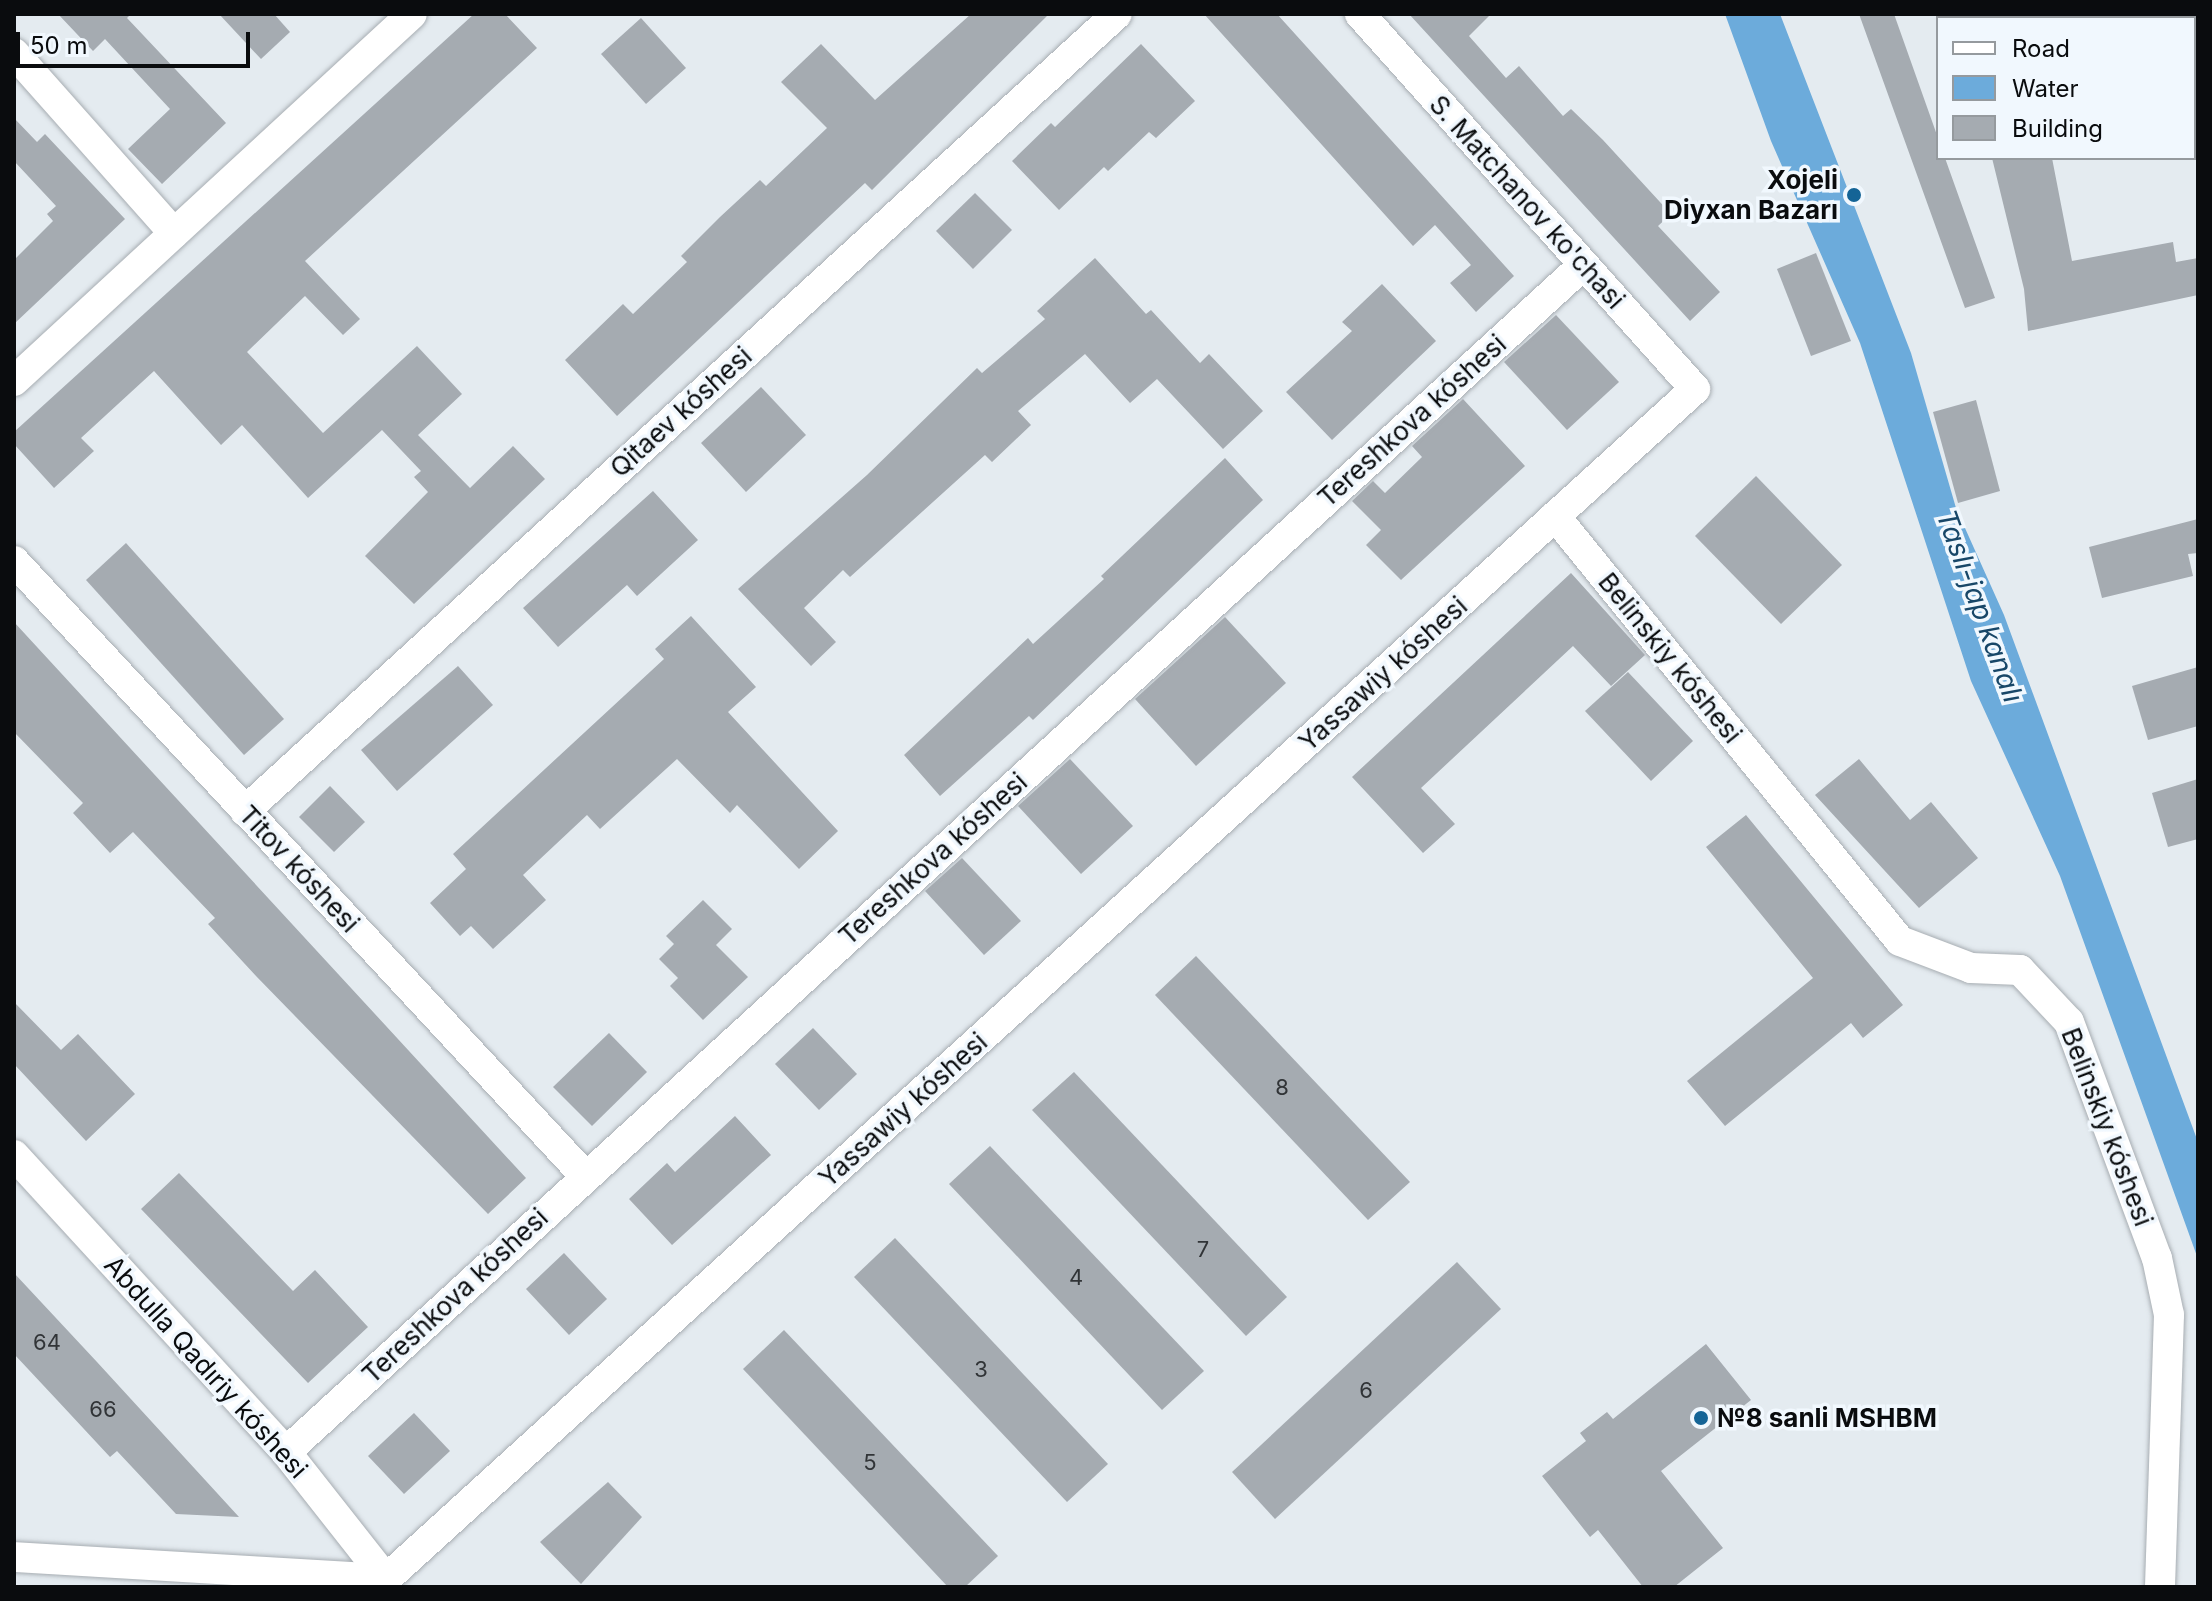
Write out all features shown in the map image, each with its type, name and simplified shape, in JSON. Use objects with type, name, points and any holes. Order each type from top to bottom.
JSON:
[{"type":"street","points":[[14,381],[412,14]]},
{"type":"street","name":"Qitaev kóshesi","points":[[245,811],[1117,14]]},
{"type":"street","name":"S. Matchanov ko'chasi","points":[[1360,14],[1581,267],[1695,389]]},
{"type":"street","points":[[14,53],[174,233]]},
{"type":"street","name":"Tereshkova kóshesi","points":[[286,1452],[1581,267]]},
{"type":"street","name":"Yassawiy kóshesi","points":[[385,1583],[1695,389]]},
{"type":"street","name":"Belinskiy kóshesi","points":[[1555,516],[1900,941],[1971,968],[2020,970],[2069,1022],[2157,1258],[2169,1315],[2160,1587]]},
{"type":"street","name":"Titov kóshesi","points":[[14,561],[586,1177]]},
{"type":"street","name":"Abdulla Qadıriy kóshesi","points":[[14,1155],[286,1452],[385,1583]]},
{"type":"street","points":[[14,1557],[385,1583]]},
{"type":"water","name":"Taslı-jap kanalı","points":[[1725,14],[1780,14],[1911,353],[1956,508],[2004,615],[2198,1142],[2198,1259],[2060,876],[1971,681],[1860,343],[1771,141]]},
{"type":"building","points":[[58,14],[131,14],[127,18],[226,123],[162,184],[128,149],[170,109],[105,39],[93,51]]},
{"type":"building","points":[[219,14],[274,14],[290,32],[261,59]]},
{"type":"building","points":[[474,14],[505,14],[537,48],[305,261],[360,319],[343,335],[305,296],[247,352],[323,433],[417,346],[462,394],[418,435],[470,488],[513,446],[545,479],[414,604],[365,556],[428,492],[414,477],[421,471],[382,430],[308,498],[242,425],[221,445],[154,371],[81,438],[94,451],[54,488],[14,444],[14,432]]},
{"type":"building","points":[[971,14],[1049,14],[872,190],[865,183],[617,416],[565,360],[623,304],[633,314],[687,262],[681,256],[720,217],[760,180],[766,186],[827,128],[781,82],[821,44],[875,100]]},
{"type":"building","points":[[1204,14],[1277,14],[1514,276],[1476,312],[1450,283],[1471,265],[1435,225],[1413,246]]},
{"type":"building","points":[[1409,14],[1491,14],[1469,36],[1506,78],[1519,66],[1563,116],[1571,109],[1603,140],[1671,214],[1658,226],[1720,292],[1690,321]]},
{"type":"building","points":[[1859,14],[1894,14],[1936,132],[1936,160],[1946,160],[1995,298],[1965,308]]},
{"type":"building","points":[[641,18],[686,68],[646,104],[601,54]]},
{"type":"building","points":[[1141,44],[1195,101],[1156,138],[1149,132],[1108,171],[1104,167],[1059,210],[1012,161],[1051,123],[1055,127]]},
{"type":"building","points":[[14,118],[37,142],[45,134],[125,219],[14,324],[14,260],[53,221],[47,214],[56,206],[14,161]]},
{"type":"building","points":[[1992,160],[2052,160],[2072,261],[2173,242],[2176,262],[2198,258],[2198,295],[2028,331],[2024,289]]},
{"type":"building","points":[[975,193],[1012,230],[973,269],[936,231]]},
{"type":"building","points":[[1816,253],[1851,341],[1811,356],[1777,269]]},
{"type":"building","points":[[1095,258],[1146,314],[1151,310],[1200,363],[1209,354],[1263,411],[1223,449],[1157,379],[1130,403],[1085,354],[1018,411],[1031,425],[992,462],[985,455],[850,577],[843,570],[804,608],[836,642],[811,666],[738,589],[867,475],[977,368],[982,373],[1045,319],[1037,311]]},
{"type":"building","points":[[1382,284],[1436,341],[1332,440],[1286,392],[1352,331],[1342,322]]},
{"type":"building","points":[[1556,315],[1619,382],[1567,430],[1504,362]]},
{"type":"building","points":[[761,387],[806,435],[746,492],[701,443]]},
{"type":"building","points":[[1463,399],[1525,466],[1401,580],[1366,545],[1381,530],[1352,501],[1373,481],[1385,493],[1422,457],[1412,446]]},
{"type":"building","points":[[1976,400],[2000,491],[1958,503],[1933,412]]},
{"type":"building","points":[[1225,458],[1263,500],[1033,720],[1029,716],[940,796],[904,755],[1028,638],[1033,644],[1104,579],[1101,576]]},
{"type":"building","points":[[1756,476],[1842,565],[1781,624],[1695,536]]},
{"type":"building","points":[[653,491],[698,540],[637,596],[627,585],[558,647],[523,608]]},
{"type":"building","points":[[2198,519],[2198,553],[2188,554],[2193,576],[2102,598],[2089,547]]},
{"type":"building","points":[[126,543],[284,719],[244,755],[86,580]]},
{"type":"building","points":[[1571,573],[1645,655],[1611,686],[1573,646],[1421,788],[1455,824],[1423,853],[1352,777]]},
{"type":"building","points":[[691,616],[756,687],[728,712],[838,831],[799,869],[737,805],[730,813],[677,759],[600,829],[587,815],[523,875],[546,900],[493,949],[471,926],[460,936],[430,903],[466,869],[453,854],[664,659],[655,649]]},
{"type":"building","points":[[1225,617],[1286,683],[1196,766],[1135,699]]},
{"type":"building","points":[[14,622],[526,1178],[488,1214],[256,976],[208,924],[215,918],[133,832],[110,853],[73,813],[83,803],[14,732]]},
{"type":"building","points":[[458,666],[493,705],[397,791],[361,750]]},
{"type":"building","points":[[2198,667],[2198,726],[2148,740],[2132,686]]},
{"type":"building","points":[[1628,672],[1693,741],[1651,781],[1585,711]]},
{"type":"building","points":[[1070,759],[1133,826],[1081,874],[1018,806]]},
{"type":"building","points":[[1859,759],[1910,820],[1931,802],[1978,858],[1919,908],[1815,795]]},
{"type":"building","points":[[2198,779],[2198,839],[2168,847],[2152,793]]},
{"type":"building","points":[[330,786],[365,822],[334,852],[299,817]]},
{"type":"building","points":[[1746,815],[1903,1005],[1863,1038],[1851,1023],[1725,1126],[1687,1081],[1813,978],[1706,847]]},
{"type":"building","points":[[962,858],[1021,921],[984,955],[925,891]]},
{"type":"building","points":[[703,900],[732,929],[716,945],[748,977],[703,1020],[670,986],[678,978],[659,959],[674,944],[666,936]]},
{"type":"building","points":[[1196,956],[1410,1182],[1368,1220],[1155,995]]},
{"type":"building","points":[[14,1002],[61,1050],[78,1034],[135,1094],[86,1141],[14,1064]]},
{"type":"building","points":[[813,1028],[857,1074],[819,1110],[775,1064]]},
{"type":"building","points":[[609,1033],[647,1072],[592,1126],[553,1087]]},
{"type":"building","points":[[1074,1072],[1287,1297],[1246,1336],[1032,1110]]},
{"type":"building","points":[[735,1116],[771,1155],[672,1245],[629,1199],[667,1163],[675,1172]]},
{"type":"building","points":[[990,1146],[1204,1371],[1162,1410],[949,1184]]},
{"type":"building","points":[[179,1173],[293,1291],[315,1270],[368,1327],[308,1383],[141,1209]]},
{"type":"building","points":[[895,1238],[1108,1464],[1067,1502],[854,1277]]},
{"type":"building","points":[[564,1253],[607,1299],[569,1335],[526,1289]]},
{"type":"building","points":[[1457,1262],[1501,1309],[1275,1519],[1232,1472]]},
{"type":"building","points":[[14,1273],[239,1517],[176,1514],[117,1451],[110,1457],[14,1354]]},
{"type":"building","points":[[784,1330],[998,1556],[965,1587],[948,1587],[743,1369]]},
{"type":"building","points":[[1706,1344],[1751,1400],[1661,1471],[1723,1548],[1674,1587],[1643,1587],[1598,1530],[1590,1537],[1542,1476],[1586,1441],[1580,1433],[1607,1412],[1613,1419]]},
{"type":"building","points":[[414,1413],[450,1451],[404,1494],[368,1456]]},
{"type":"building","points":[[608,1482],[642,1517],[581,1584],[540,1542]]},
{"type":"place","name":"Xojeli Diyxan Bazarı","points":[[1854,195]]},
{"type":"place","name":"№8 sanli MSHBM","points":[[1701,1418]]}]
